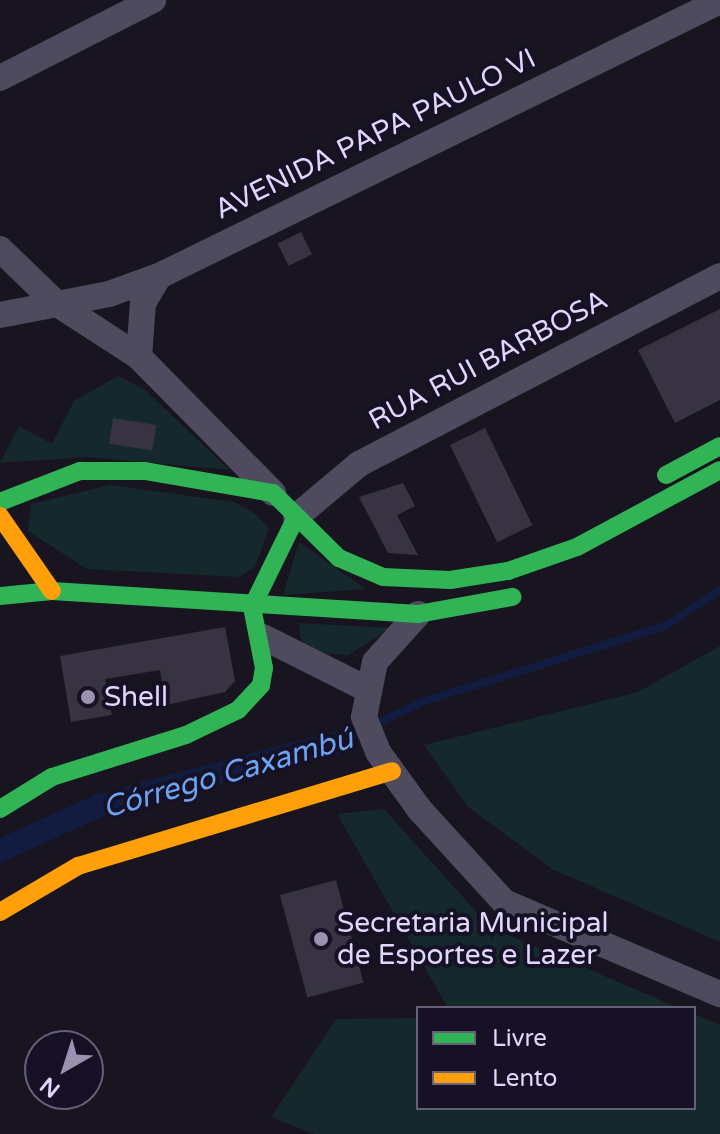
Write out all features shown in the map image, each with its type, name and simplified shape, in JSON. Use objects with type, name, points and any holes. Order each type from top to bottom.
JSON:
[{"type":"main road","points":[[450,580],[571,526],[720,446]]},
{"type":"main road","points":[[0,502],[80,471],[145,471],[273,493],[339,558],[372,572],[450,580],[508,571],[577,547],[720,470]]},
{"type":"main road","points":[[0,516],[52,591]]},
{"type":"main road","points":[[0,809],[52,777],[186,735],[238,710],[261,685],[263,637],[252,607],[296,517]]},
{"type":"main road","points":[[0,596],[52,591],[252,607],[418,614],[531,590]]},
{"type":"main road","points":[[0,912],[78,866],[385,762]]},
{"type":"street","points":[[0,78],[153,0]]},
{"type":"street","name":"AVENIDA PAPA PAULO VI","points":[[0,315],[159,276],[717,1]]},
{"type":"street","points":[[0,249],[56,303],[139,357],[273,493]]},
{"type":"street","points":[[139,357],[141,313],[159,276]]},
{"type":"street","name":"RUA RUI BARBOSA","points":[[296,517],[359,464],[720,276]]},
{"type":"street","points":[[418,614],[375,662],[365,688],[364,717],[385,762],[504,902],[720,994]]},
{"type":"street","points":[[263,637],[365,688]]},
{"type":"green space","points":[[118,376],[145,390],[230,470],[88,457],[0,463],[19,426],[52,444],[74,401]]},
{"type":"green space","points":[[110,485],[234,502],[254,513],[269,528],[255,567],[239,577],[87,569],[28,531],[31,504]]},
{"type":"green space","points":[[299,542],[366,589],[283,595]]},
{"type":"green space","points":[[299,623],[392,628],[348,655],[317,653],[301,640]]},
{"type":"green space","points":[[720,646],[720,942],[552,869],[468,807],[424,745],[638,692]]},
{"type":"green space","points":[[384,809],[490,927],[674,1006],[447,1006],[337,814]]},
{"type":"green space","points":[[696,1015],[720,1025],[720,1134],[314,1134],[271,1117],[336,1019],[416,1018],[416,1110],[696,1110]]},
{"type":"water","points":[[336,731],[346,753],[124,807],[0,863],[0,838],[97,794]]},
{"type":"building","points":[[301,232],[312,254],[289,266],[278,243]]},
{"type":"building","points":[[720,309],[720,400],[675,423],[638,350]]},
{"type":"building","points":[[113,418],[156,425],[152,451],[109,444]]},
{"type":"building","points":[[485,428],[532,525],[497,542],[450,445]]},
{"type":"building","points":[[403,483],[415,506],[397,515],[418,555],[388,553],[359,497]]},
{"type":"building","points":[[225,627],[235,681],[225,692],[166,705],[160,670],[105,679],[112,715],[71,722],[60,656]]},
{"type":"building","name":"Secretaria Municipal de Esportes e Lazer","points":[[336,880],[363,982],[307,997],[280,895]]},
{"type":"waterway","name":"Córrego Caxambú","points":[[331,746],[422,702],[667,625],[720,590]]},
{"type":"traffic: fast","points":[[666,475],[720,446]]},
{"type":"traffic: fast","points":[[0,502],[80,471],[145,471],[273,493],[339,558],[383,577],[450,580],[508,571],[577,547],[720,470]]},
{"type":"traffic: fast","points":[[252,607],[296,517]]},
{"type":"traffic: fast","points":[[0,596],[52,591],[418,614],[512,597]]},
{"type":"traffic: fast","points":[[0,809],[52,777],[186,735],[238,710],[261,685],[264,668],[252,607]]},
{"type":"traffic: slow","points":[[0,516],[52,591]]},
{"type":"traffic: slow","points":[[0,912],[78,866],[392,771]]},
{"type":"place","name":"Shell","points":[[88,697]]},
{"type":"place","name":"Secretaria Municipal de Esportes e Lazer","points":[[321,939]]}]
